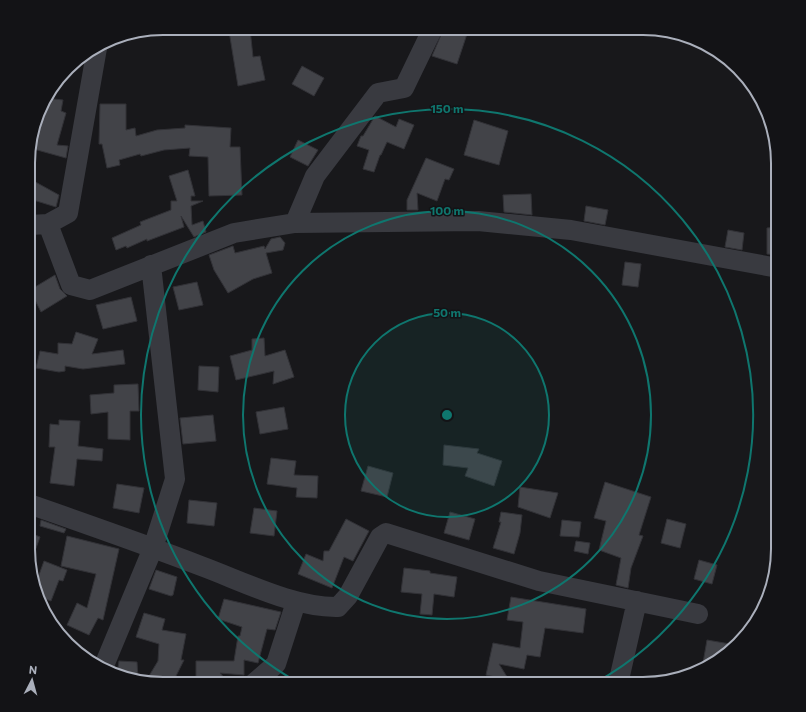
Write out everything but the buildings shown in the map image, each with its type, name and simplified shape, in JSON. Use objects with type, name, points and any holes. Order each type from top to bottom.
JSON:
[{"type":"street","points":[[295,223],[315,176],[378,93],[404,88],[430,35]]},
{"type":"street","points":[[96,54],[68,213],[39,224],[71,284],[90,290],[234,233],[295,223],[478,221],[571,230],[771,267]]},
{"type":"street","points":[[106,663],[153,548],[175,479],[151,265]]},
{"type":"street","points":[[35,506],[153,548],[296,602],[324,607],[338,607],[348,596],[380,537],[386,533],[539,581],[698,614]]},
{"type":"street","points":[[620,677],[637,601]]},
{"type":"street","points":[[261,677],[276,664],[296,602]]}]
